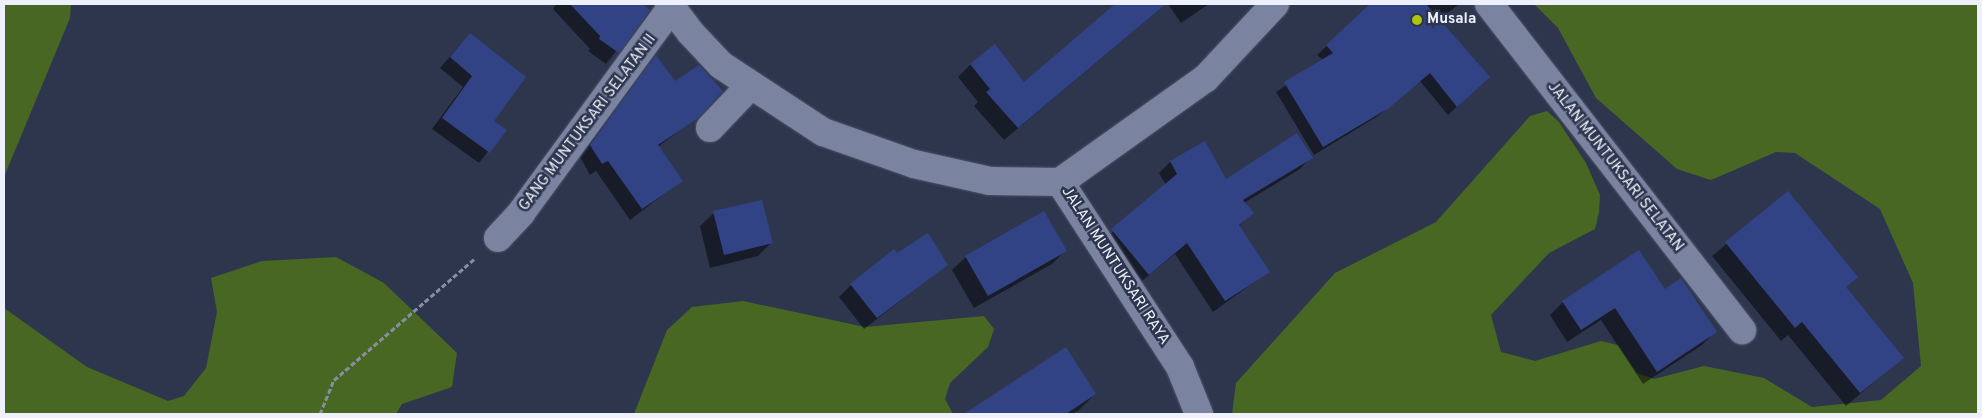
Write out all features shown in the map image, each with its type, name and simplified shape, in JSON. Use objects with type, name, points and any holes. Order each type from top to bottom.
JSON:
[{"type":"street","name":"JALAN MUNTUKSARI RAYA","points":[[1199,414],[1180,367],[1060,182],[1206,78],[1275,4]]},
{"type":"street","name":"JALAN MUNTUKSARI SELATAN","points":[[1489,4],[1742,330]]},
{"type":"street","points":[[670,6],[721,65],[750,86],[823,132],[914,164],[990,181],[1060,182]]},
{"type":"street","name":"GANG MUNTUKSARI SELATAN II","points":[[498,238],[521,213],[670,6]]},
{"type":"street","points":[[710,128],[750,86]]},
{"type":"path","points":[[320,414],[334,380],[498,238]]},
{"type":"green space","points":[[4,4],[71,4],[70,18],[4,177]]},
{"type":"green space","points":[[1534,4],[1978,4],[1978,414],[1232,414],[1236,383],[1335,273],[1436,222],[1530,116],[1547,111],[1559,122],[1586,163],[1600,195],[1599,212],[1595,229],[1549,253],[1491,315],[1501,352],[1535,361],[1601,341],[1618,345],[1637,373],[1654,379],[1704,366],[1764,378],[1812,407],[1881,400],[1921,366],[1913,283],[1880,209],[1795,153],[1776,152],[1711,180],[1677,169],[1596,98],[1558,28]]},
{"type":"green space","points":[[336,257],[384,283],[457,353],[452,387],[402,404],[396,414],[4,414],[4,308],[87,367],[168,401],[184,396],[206,368],[217,312],[211,278],[262,261]]},
{"type":"green space","points":[[743,301],[865,327],[984,316],[994,329],[988,347],[950,383],[945,399],[953,414],[634,414],[667,330],[692,307]]},
{"type":"building","points":[[570,4],[642,4],[650,10],[619,53],[599,39],[600,36]]},
{"type":"building","points":[[1115,4],[1166,4],[1018,128],[986,92],[990,89],[970,64],[995,44],[1024,82]]},
{"type":"building","points":[[1370,4],[1426,4],[1490,77],[1457,107],[1430,73],[1389,108],[1323,147],[1284,82],[1333,53],[1326,45]]},
{"type":"building","points":[[470,33],[526,77],[494,121],[507,130],[490,153],[442,118],[472,76],[450,57]]},
{"type":"building","points":[[656,55],[675,81],[699,65],[723,91],[698,118],[658,145],[683,181],[642,209],[608,161],[602,164],[590,145]]},
{"type":"building","points":[[1297,133],[1313,158],[1243,200],[1254,213],[1239,225],[1270,272],[1225,301],[1187,243],[1149,275],[1111,229],[1177,174],[1170,161],[1205,141],[1226,179]]},
{"type":"building","points":[[1788,191],[1858,277],[1846,287],[1904,358],[1860,393],[1802,322],[1795,328],[1725,242]]},
{"type":"building","points":[[762,200],[773,243],[724,255],[713,211]]},
{"type":"building","points":[[1044,211],[1067,251],[988,296],[965,256]]},
{"type":"building","points":[[928,233],[948,265],[877,318],[850,284],[894,249],[897,253]]},
{"type":"building","points":[[1639,250],[1665,289],[1681,278],[1717,332],[1657,372],[1615,308],[1581,330],[1562,301]]},
{"type":"building","points":[[1066,347],[1096,394],[1066,414],[964,414]]},
{"type":"place","name":"Musala","points":[[1417,20]]}]
